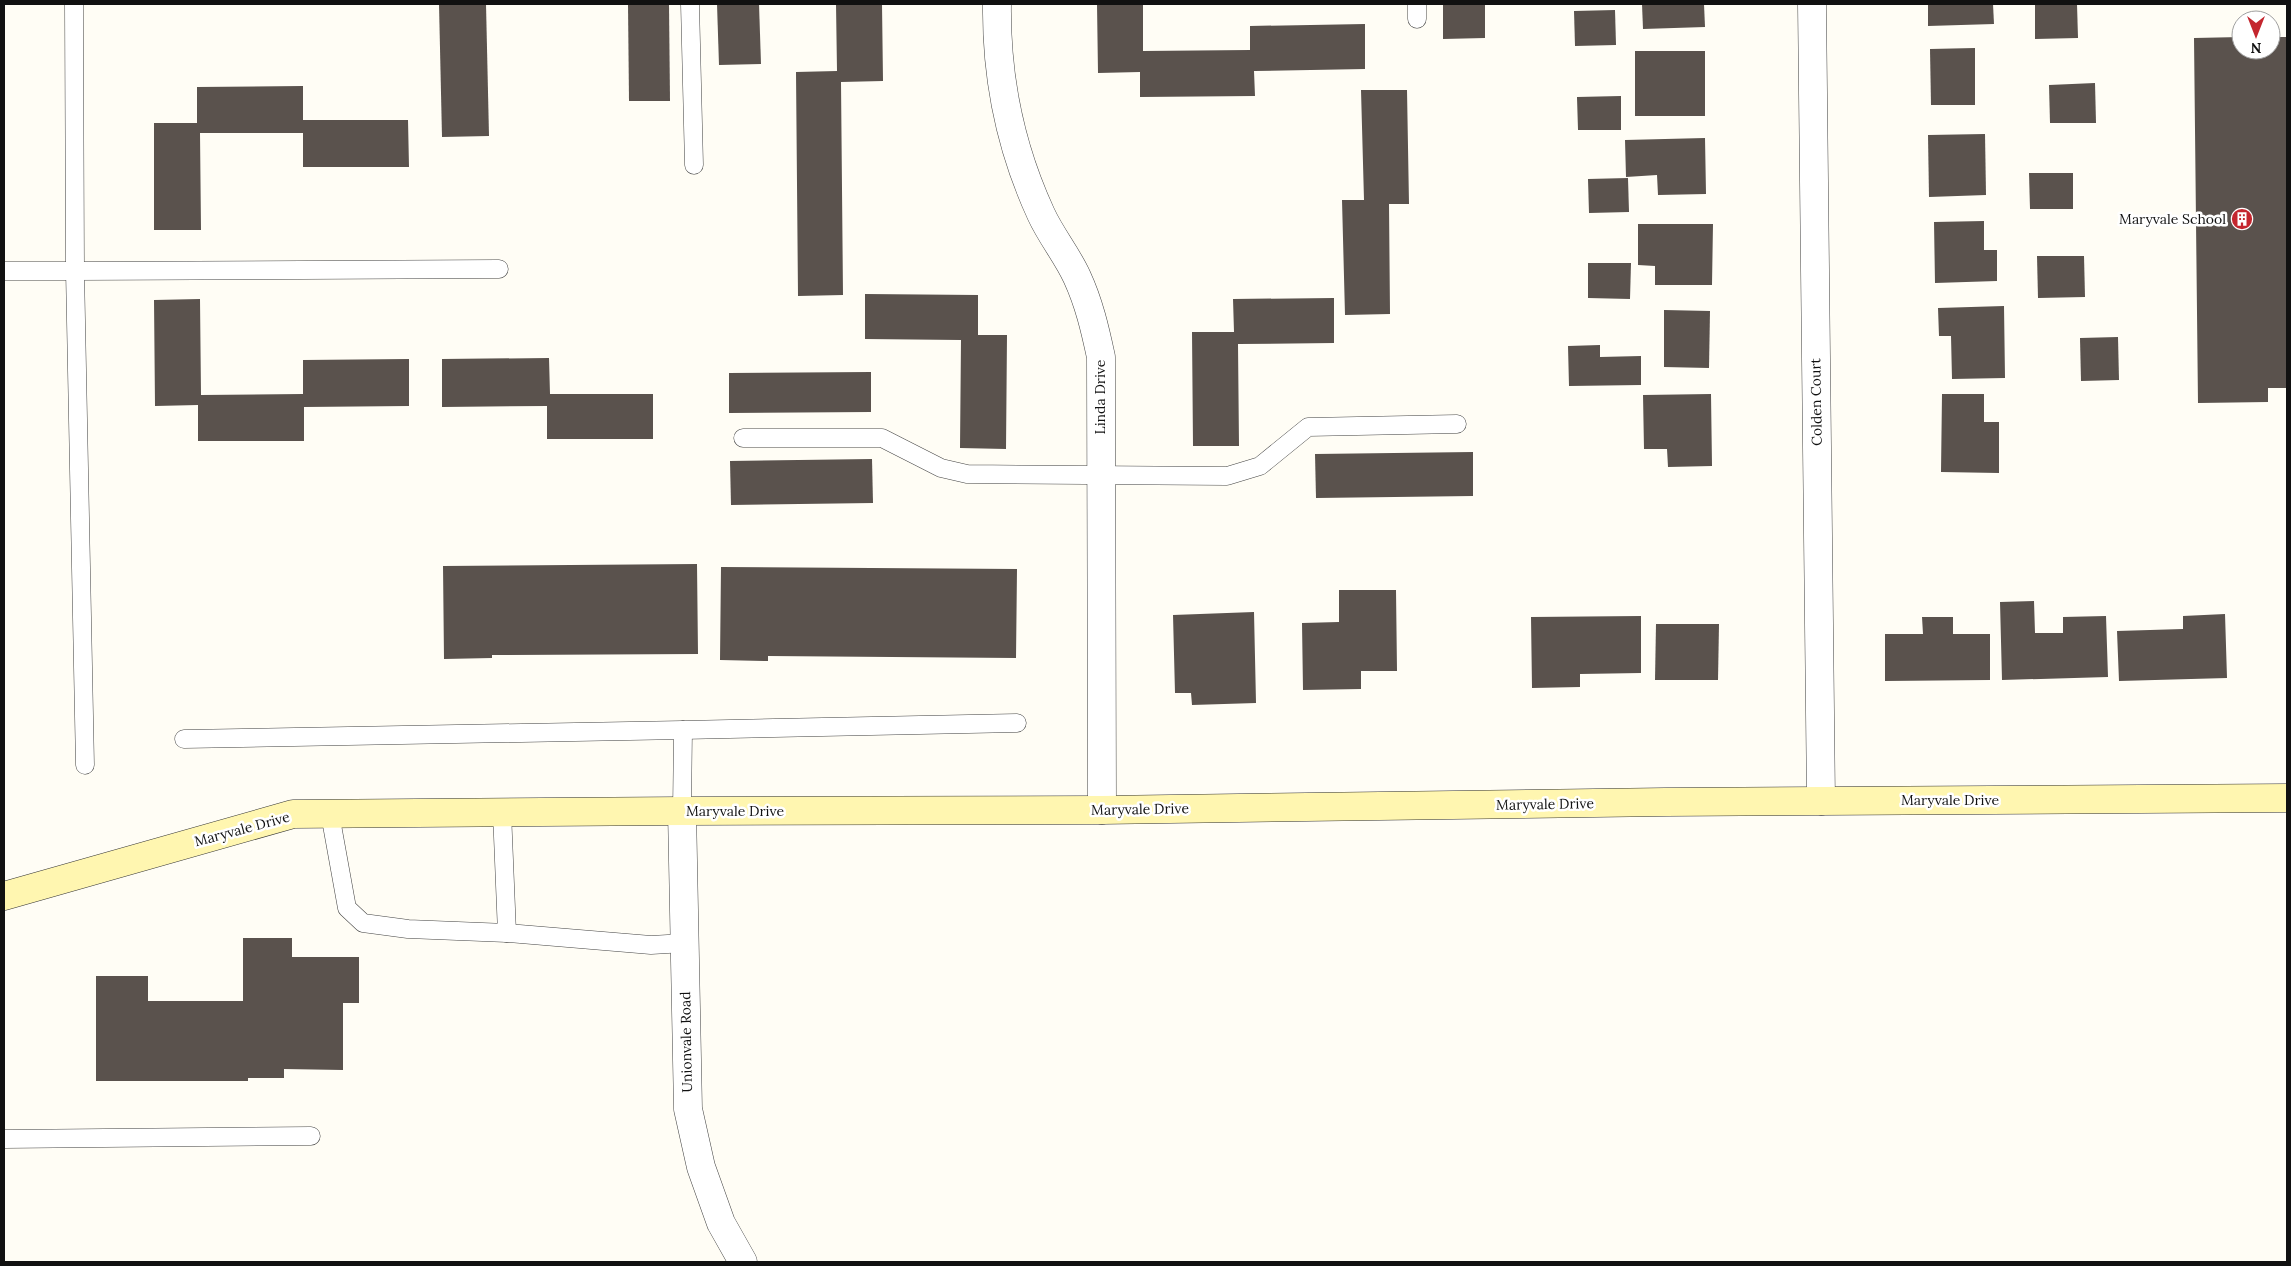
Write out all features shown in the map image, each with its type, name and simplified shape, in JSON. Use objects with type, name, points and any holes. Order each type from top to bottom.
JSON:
[{"type":"street","name":"Linda Drive","points":[[997,4],[996,39],[1003,100],[1018,159],[1042,216],[1077,275],[1091,311],[1101,357],[1102,810]]},
{"type":"street","name":"Colden Court","points":[[1812,4],[1821,800]]},
{"type":"street","name":"Maryvale Drive","points":[[4,896],[293,814],[1102,810],[1821,800],[2287,798]]},
{"type":"street","name":"Unionvale Road","points":[[682,811],[688,1109],[701,1167],[721,1222],[743,1262]]},
{"type":"lane","points":[[74,4],[76,271],[85,765]]},
{"type":"lane","points":[[690,4],[694,165]]},
{"type":"lane","points":[[4,271],[499,270]]},
{"type":"lane","points":[[743,438],[882,438],[941,468],[967,474],[1227,476],[1260,466],[1308,428],[1457,424]]},
{"type":"lane","points":[[184,739],[1017,723]]},
{"type":"lane","points":[[682,811],[683,730]]},
{"type":"lane","points":[[502,812],[507,934]]},
{"type":"lane","points":[[330,814],[347,908],[363,923],[408,929],[507,934],[651,945],[684,944]]},
{"type":"lane","points":[[4,1139],[311,1136]]},
{"type":"building","points":[[439,4],[486,4],[489,136],[442,137]]},
{"type":"building","points":[[628,4],[669,4],[670,101],[629,101]]},
{"type":"building","points":[[717,4],[759,4],[761,64],[719,65]]},
{"type":"building","points":[[836,4],[882,4],[883,81],[841,82],[843,295],[798,296],[796,72],[837,71]]},
{"type":"building","points":[[1097,4],[1143,4],[1143,51],[1250,50],[1250,26],[1365,24],[1365,69],[1254,71],[1255,96],[1140,97],[1140,72],[1098,73]]},
{"type":"building","points":[[1443,4],[1485,4],[1485,38],[1443,39]]},
{"type":"building","points":[[1642,4],[1704,4],[1705,27],[1643,29]]},
{"type":"building","points":[[1928,4],[1993,4],[1994,24],[1928,26]]},
{"type":"building","points":[[2035,4],[2077,4],[2078,38],[2035,39]]},
{"type":"building","points":[[1615,10],[1616,45],[1575,46],[1574,11]]},
{"type":"building","name":"Maryvale School","points":[[2231,37],[2231,60],[2281,60],[2281,37],[2287,37],[2287,388],[2268,388],[2268,402],[2198,403],[2194,38]]},
{"type":"building","points":[[1975,48],[1975,105],[1931,105],[1930,49]]},
{"type":"building","points":[[1635,51],[1705,51],[1705,116],[1635,116]]},
{"type":"building","points":[[2095,83],[2096,123],[2050,123],[2049,85]]},
{"type":"building","points":[[303,86],[303,120],[408,120],[409,167],[303,167],[303,133],[200,133],[201,230],[154,230],[154,123],[197,123],[197,87]]},
{"type":"building","points":[[1361,90],[1407,90],[1409,204],[1389,204],[1390,314],[1345,315],[1342,200],[1364,200]]},
{"type":"building","points":[[1621,96],[1621,130],[1578,130],[1577,97]]},
{"type":"building","points":[[1985,134],[1986,195],[1929,197],[1928,135]]},
{"type":"building","points":[[1705,138],[1706,194],[1658,195],[1657,175],[1626,177],[1625,140]]},
{"type":"building","points":[[2029,173],[2073,173],[2073,209],[2030,209]]},
{"type":"building","points":[[1628,178],[1629,212],[1589,213],[1588,179]]},
{"type":"building","points":[[1984,221],[1984,250],[1997,250],[1997,281],[1935,283],[1934,222]]},
{"type":"building","points":[[1638,224],[1713,224],[1712,285],[1655,285],[1655,266],[1638,265]]},
{"type":"building","points":[[2037,256],[2084,256],[2085,297],[2038,298]]},
{"type":"building","points":[[1588,263],[1631,263],[1630,299],[1588,298]]},
{"type":"building","points":[[865,294],[978,295],[978,335],[1007,335],[1006,449],[960,448],[961,340],[865,339]]},
{"type":"building","points":[[1334,298],[1334,343],[1238,344],[1239,446],[1193,446],[1192,332],[1234,332],[1233,299]]},
{"type":"building","points":[[200,299],[201,395],[303,394],[303,360],[409,359],[409,406],[304,407],[304,441],[198,441],[198,405],[155,406],[154,300]]},
{"type":"building","points":[[2004,306],[2005,378],[1952,379],[1951,336],[1939,336],[1938,308]]},
{"type":"building","points":[[1664,310],[1710,311],[1709,368],[1664,367]]},
{"type":"building","points":[[2118,337],[2119,380],[2081,381],[2080,338]]},
{"type":"building","points":[[1600,345],[1600,357],[1641,356],[1641,385],[1569,386],[1568,346]]},
{"type":"building","points":[[549,358],[550,394],[653,394],[653,439],[547,439],[547,406],[442,407],[442,359]]},
{"type":"building","points":[[871,372],[871,412],[729,413],[729,373]]},
{"type":"building","points":[[1711,394],[1712,466],[1668,467],[1667,449],[1644,449],[1643,395]]},
{"type":"building","points":[[1942,394],[1984,394],[1984,422],[1999,422],[1999,473],[1941,472]]},
{"type":"building","points":[[1473,452],[1473,496],[1316,498],[1315,454]]},
{"type":"building","points":[[872,459],[873,503],[731,505],[730,461]]},
{"type":"building","points":[[697,564],[698,654],[492,655],[492,658],[444,659],[443,566]]},
{"type":"building","points":[[721,567],[1017,569],[1016,658],[768,656],[768,661],[720,660]]},
{"type":"building","points":[[1339,590],[1396,590],[1397,671],[1361,671],[1361,689],[1303,690],[1302,623],[1339,622]]},
{"type":"building","points":[[2034,601],[2035,633],[2063,633],[2063,617],[2106,616],[2108,677],[2002,680],[2000,602]]},
{"type":"building","points":[[1254,612],[1256,703],[1192,705],[1191,693],[1175,693],[1173,615]]},
{"type":"building","points":[[2225,614],[2227,678],[2119,681],[2117,631],[2183,629],[2183,616]]},
{"type":"building","points":[[1641,616],[1641,673],[1580,674],[1580,687],[1532,688],[1531,617]]},
{"type":"building","points":[[1922,617],[1953,617],[1953,634],[1990,634],[1990,680],[1885,681],[1885,634],[1923,634]]},
{"type":"building","points":[[1656,624],[1719,624],[1718,680],[1655,680]]},
{"type":"building","points":[[243,938],[292,938],[292,957],[359,957],[359,1003],[343,1003],[343,1070],[284,1069],[284,1078],[248,1078],[248,1081],[96,1081],[96,976],[148,976],[148,1001],[243,1001]]},
{"type":"place","name":"Maryvale School","points":[[2242,219]]}]
